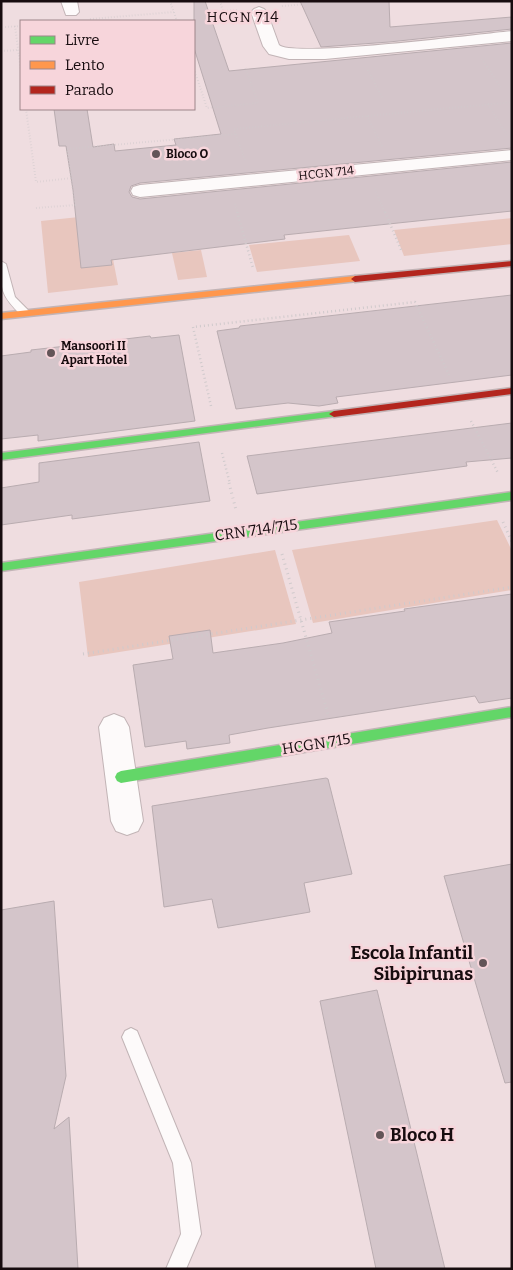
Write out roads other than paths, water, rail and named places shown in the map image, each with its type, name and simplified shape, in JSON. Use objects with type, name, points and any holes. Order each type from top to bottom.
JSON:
[{"type":"street","points":[[259,12],[271,46],[275,51],[288,54],[325,54],[512,36]]},
{"type":"street","name":"HCGN 714","points":[[140,191],[512,155]]},
{"type":"street","points":[[1,316],[512,263]]},
{"type":"street","points":[[1,457],[512,391]]},
{"type":"street","name":"CRN 714/715","points":[[1,566],[510,496]]},
{"type":"street","name":"HCGN 715","points":[[121,777],[512,712]]},
{"type":"street","points":[[114,727],[127,821]]},
{"type":"lane","points":[[1,264],[10,298],[25,313]]},
{"type":"lane","points":[[130,1037],[182,1163],[191,1234],[176,1269]]},
{"type":"place","name":"Bloco O","points":[[156,154]]},
{"type":"place","name":"Mansoori II Apart Hotel","points":[[51,353]]},
{"type":"place","name":"Escola Infantil Sibipirunas","points":[[483,963]]},
{"type":"place","name":"Bloco H","points":[[380,1135]]},
{"type":"district","name":"HCGN 714","points":[[243,17]]}]
